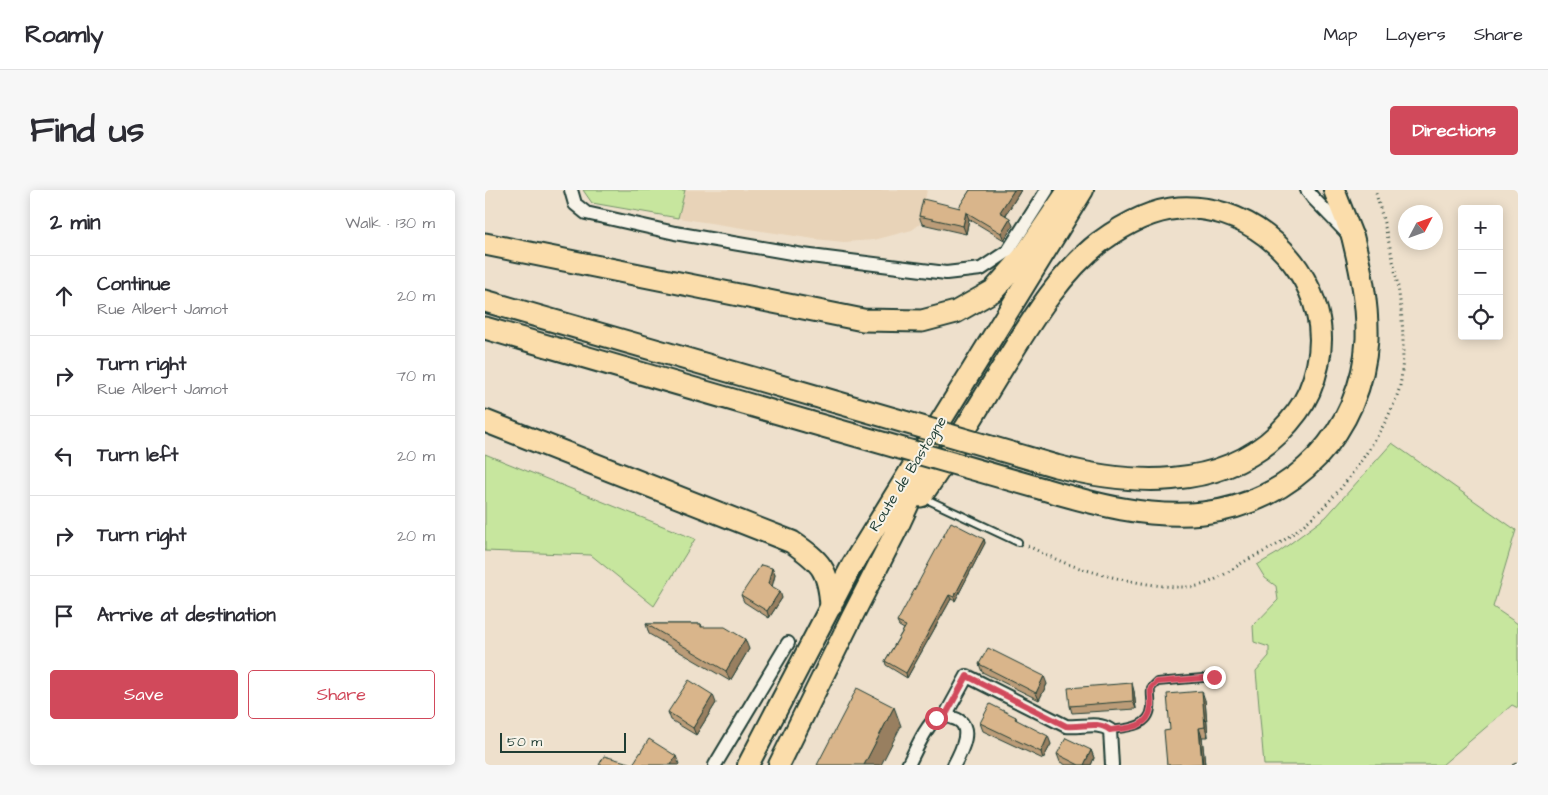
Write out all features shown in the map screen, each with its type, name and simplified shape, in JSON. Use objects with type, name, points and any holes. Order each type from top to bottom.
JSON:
[{"type":"highway","points":[[485,244],[863,320],[922,321],[956,312],[993,291],[1025,255],[1069,190]]},
{"type":"highway","points":[[485,301],[822,398],[1056,466],[1090,475],[1129,479],[1172,478],[1197,475],[1225,468],[1249,456],[1269,442],[1290,422],[1305,402],[1319,362],[1320,339],[1317,313],[1309,286],[1290,257],[1265,235],[1243,221],[1222,213],[1179,208],[1160,212],[1119,229],[1098,244],[1070,271],[1051,294],[1023,335],[921,496]]},
{"type":"highway","points":[[485,328],[1096,504],[1167,513],[1202,513],[1251,501],[1274,492],[1295,478],[1314,462],[1330,442],[1351,406],[1361,374],[1367,340],[1367,306],[1353,238]]},
{"type":"highway","points":[[485,420],[792,542],[810,554],[825,571],[831,606]]},
{"type":"main road","name":"Route de Bastogne","points":[[748,765],[852,565],[1083,190]]},
{"type":"main road","name":"Route de Bastogne","points":[[779,765],[923,473],[1094,190]]},
{"type":"main road","points":[[1334,190],[1353,238]]},
{"type":"main road","points":[[896,531],[921,496]]},
{"type":"street","points":[[571,190],[575,204],[586,213],[675,233],[803,255],[946,273],[981,269],[1008,251],[1047,190]]},
{"type":"street","points":[[1307,190],[1353,238]]},
{"type":"street","points":[[715,765],[788,643]]},
{"type":"street","points":[[945,716],[967,676],[1066,726],[1102,724],[1110,730],[1113,765]]},
{"type":"street","points":[[908,765],[929,727],[936,718],[945,716],[955,718],[962,725],[966,736],[954,765]]},
{"type":"lane","points":[[921,496],[1018,542]]},
{"type":"lane","points":[[1110,730],[1134,727],[1144,723],[1150,714],[1151,688],[1157,682],[1214,677]]},
{"type":"path","points":[[1375,190],[1396,277]]},
{"type":"shaded area","points":[[685,190],[927,190],[920,224],[912,230],[874,240],[844,242],[678,218]]},
{"type":"green space","points":[[583,190],[685,190],[678,218],[592,203]]},
{"type":"green space","points":[[1392,443],[1516,530],[1493,607],[1518,624],[1518,708],[1512,705],[1442,765],[1264,765],[1256,671],[1269,656],[1269,647],[1254,642],[1253,626],[1278,600],[1276,586],[1265,578],[1257,565],[1276,554],[1326,517]]},
{"type":"green space","points":[[485,454],[695,539],[654,606],[591,555],[485,551]]},
{"type":"building","points":[[970,190],[1014,190],[1000,212],[1010,218],[1001,233],[966,212],[963,226],[919,216],[923,199],[960,208]]},
{"type":"building","points":[[951,522],[984,539],[954,597],[949,595],[906,673],[885,661],[906,626],[897,622]]},
{"type":"building","points":[[761,565],[772,568],[768,584],[780,591],[767,611],[741,595]]},
{"type":"building","points":[[646,624],[701,624],[701,627],[725,627],[745,639],[726,671]]},
{"type":"building","points":[[988,648],[1044,676],[1036,693],[979,664]]},
{"type":"building","points":[[689,680],[713,695],[693,728],[668,712]]},
{"type":"building","points":[[1132,683],[1133,701],[1070,706],[1068,688]]},
{"type":"building","points":[[857,688],[894,707],[864,765],[817,765]]},
{"type":"building","points":[[1202,691],[1205,727],[1199,728],[1202,764],[1167,765],[1164,731],[1170,730],[1167,694]]},
{"type":"building","points":[[990,704],[1048,736],[1041,752],[980,723]]},
{"type":"building","points":[[1066,738],[1091,750],[1084,765],[1079,765],[1057,754]]},
{"type":"building","points":[[649,739],[676,756],[671,765],[599,765],[604,756],[633,764]]},
{"type":"route","points":[[936,718],[945,716],[967,676],[1066,726],[1102,724],[1110,730],[1134,727],[1144,723],[1150,714],[1151,688],[1157,682],[1214,677]]}]
